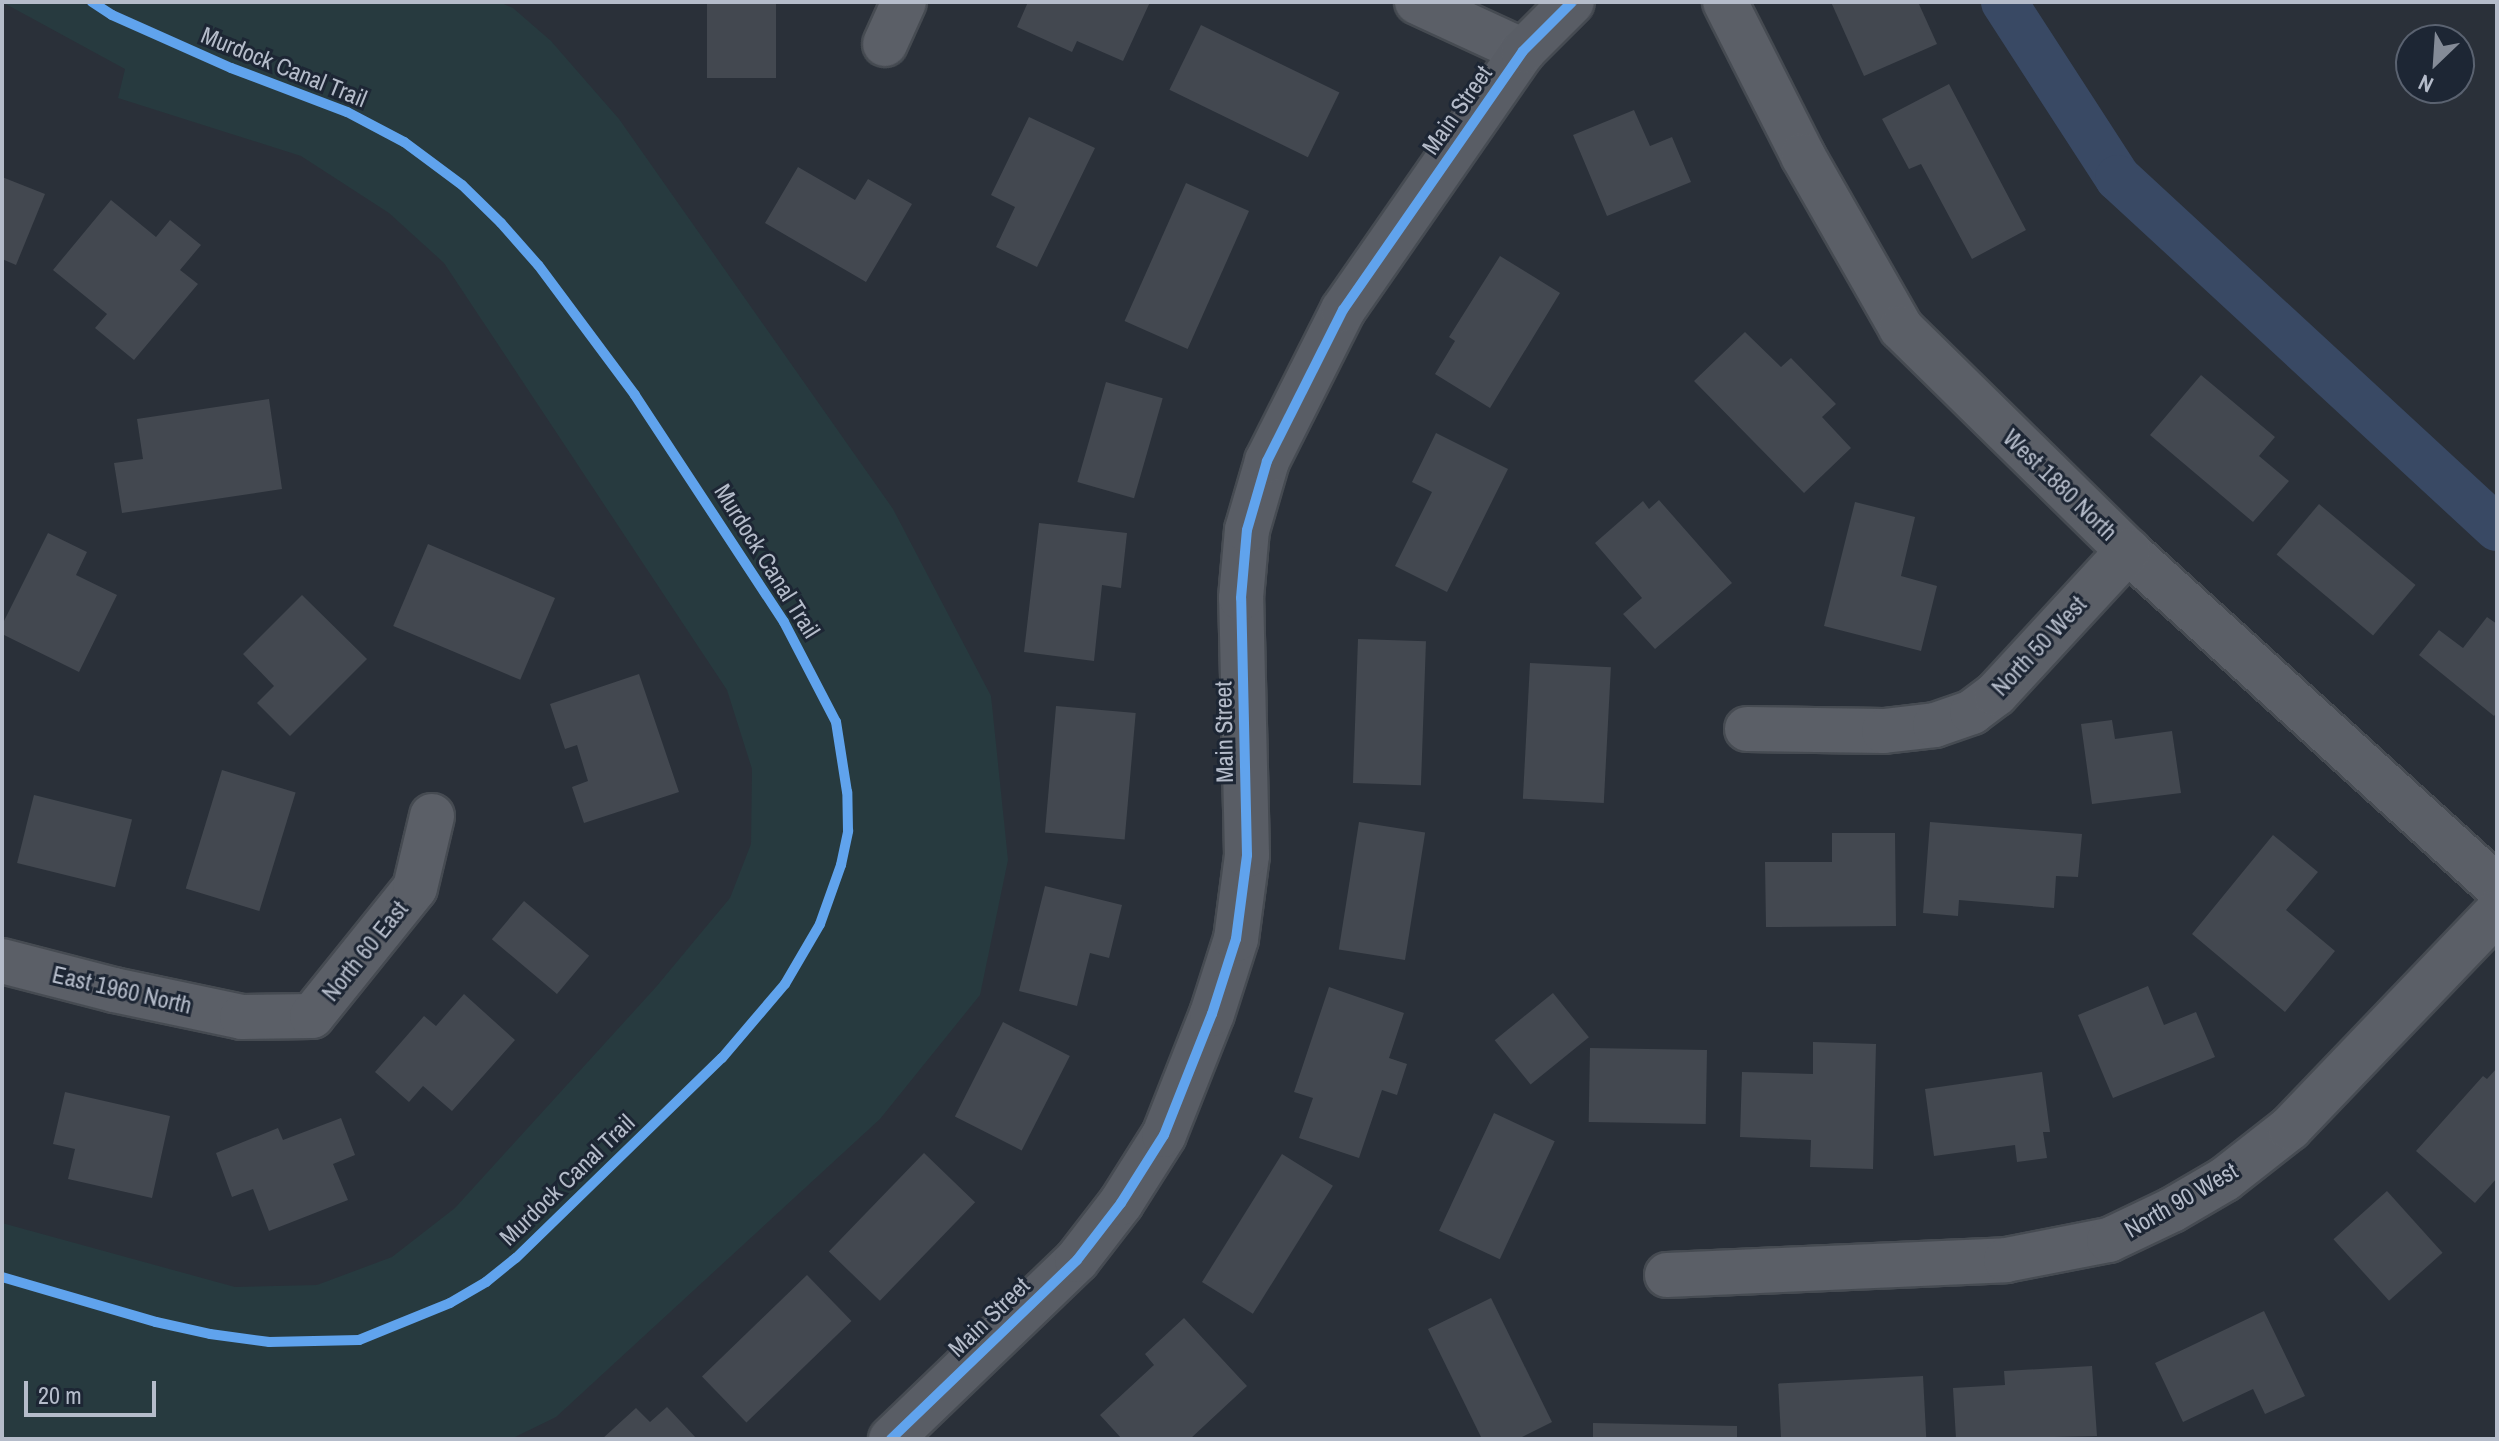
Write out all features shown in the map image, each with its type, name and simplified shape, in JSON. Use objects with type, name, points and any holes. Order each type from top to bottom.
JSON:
[{"type":"street","points":[[885,44],[904,2]]},
{"type":"street","points":[[1417,2],[1523,51]]},
{"type":"street","name":"Main Street","points":[[891,1439],[1077,1260],[1121,1203],[1164,1135],[1212,1014],[1236,939],[1247,855],[1241,598],[1247,530],[1267,461],[1343,310],[1523,51],[1572,2]]},
{"type":"street","name":"West 1880 North","points":[[1725,2],[1803,156],[1901,328],[2128,551],[2497,887]]},
{"type":"street","name":"North 50 West","points":[[1747,729],[1884,731],[1935,725],[1972,712],[1996,694],[2128,551]]},
{"type":"street","name":"North 60 East","points":[[242,1017],[312,1016],[415,888],[432,816]]},
{"type":"street","name":"North 90 West","points":[[1667,1275],[2006,1260],[2109,1240],[2172,1210],[2225,1179],[2290,1128],[2497,912]]},
{"type":"street","name":"East 1960 North","points":[[2,961],[114,990],[242,1017]]},
{"type":"green space","points":[[2,2],[499,2],[513,8],[551,41],[619,119],[893,509],[991,696],[1008,860],[980,995],[880,1119],[556,1417],[511,1439],[2,1439],[2,1223],[235,1287],[317,1285],[392,1257],[455,1208],[656,987],[730,898],[751,844],[752,769],[727,690],[444,263],[389,213],[301,156],[118,98],[125,69]]},
{"type":"building","points":[[707,2],[776,2],[776,78],[707,78]]},
{"type":"building","points":[[1028,2],[1150,2],[1123,61],[1077,41],[1072,52],[1017,27]]},
{"type":"building","points":[[1831,2],[1918,2],[1937,44],[1864,76]]},
{"type":"building","points":[[1201,25],[1339,93],[1308,157],[1169,90]]},
{"type":"building","points":[[1949,84],[2026,230],[1972,259],[1921,164],[1909,169],[1882,119]]},
{"type":"building","points":[[1634,110],[1650,146],[1672,137],[1691,182],[1607,216],[1573,135]]},
{"type":"building","points":[[1029,117],[1095,148],[1037,267],[996,247],[1015,207],[991,195]]},
{"type":"building","points":[[798,167],[855,200],[868,179],[912,204],[866,282],[765,223]]},
{"type":"building","points":[[2,177],[45,194],[16,265],[2,259]]},
{"type":"building","points":[[1186,183],[1249,211],[1188,349],[1125,321]]},
{"type":"building","points":[[111,200],[156,237],[170,220],[201,245],[180,270],[198,284],[134,360],[95,328],[107,314],[53,270]]},
{"type":"building","points":[[1500,256],[1560,293],[1490,408],[1435,374],[1455,341],[1449,337]]},
{"type":"building","points":[[1745,332],[1781,367],[1791,358],[1836,404],[1822,417],[1851,448],[1804,493],[1694,381]]},
{"type":"building","points":[[2201,375],[2275,437],[2259,456],[2289,481],[2253,522],[2150,435]]},
{"type":"building","points":[[1106,382],[1163,398],[1134,498],[1077,482]]},
{"type":"building","points":[[269,399],[282,489],[122,513],[114,463],[143,459],[137,419]]},
{"type":"building","points":[[1436,433],[1508,469],[1447,592],[1395,566],[1432,492],[1412,482]]},
{"type":"building","points":[[1659,500],[1732,583],[1655,649],[1623,614],[1642,598],[1595,543],[1643,501],[1649,509]]},
{"type":"building","points":[[1855,502],[1915,517],[1901,576],[1937,586],[1921,651],[1824,626]]},
{"type":"building","points":[[2319,504],[2416,585],[2373,636],[2277,555]]},
{"type":"building","points":[[1039,523],[1127,533],[1121,588],[1102,585],[1094,661],[1024,652]]},
{"type":"building","points":[[48,533],[87,552],[76,575],[117,595],[79,672],[2,634],[2,625]]},
{"type":"building","points":[[428,544],[555,598],[520,680],[393,626]]},
{"type":"building","points":[[302,595],[367,659],[290,736],[257,703],[274,686],[243,654]]},
{"type":"building","points":[[2487,617],[2497,624],[2497,712],[2494,716],[2419,655],[2439,630],[2463,648]]},
{"type":"building","points":[[1358,639],[1426,641],[1421,785],[1353,783]]},
{"type":"building","points":[[1530,663],[1611,667],[1604,803],[1523,799]]},
{"type":"building","points":[[639,674],[679,792],[584,823],[572,787],[588,781],[577,745],[565,749],[550,704]]},
{"type":"building","points":[[1056,706],[1136,713],[1125,839],[1045,833]]},
{"type":"building","points":[[2112,720],[2115,739],[2172,731],[2181,793],[2092,804],[2081,724]]},
{"type":"building","points":[[222,770],[296,793],[259,911],[186,889]]},
{"type":"building","points":[[34,795],[132,819],[115,887],[17,863]]},
{"type":"building","points":[[1359,822],[1425,832],[1405,960],[1339,949]]},
{"type":"building","points":[[1930,822],[2082,834],[2078,877],[2056,876],[2054,908],[1959,900],[1958,916],[1923,913]]},
{"type":"building","points":[[1832,833],[1895,833],[1896,926],[1766,927],[1765,862],[1832,862]]},
{"type":"building","points":[[2273,835],[2318,872],[2286,910],[2335,951],[2285,1012],[2192,934]]},
{"type":"building","points":[[1045,886],[1122,905],[1109,958],[1090,953],[1077,1006],[1019,991]]},
{"type":"building","points":[[524,901],[589,956],[557,994],[492,939]]},
{"type":"building","points":[[2148,986],[2164,1025],[2196,1012],[2215,1057],[2113,1098],[2078,1015]]},
{"type":"building","points":[[1329,987],[1404,1013],[1389,1058],[1407,1064],[1397,1095],[1382,1090],[1359,1158],[1299,1138],[1313,1098],[1294,1092]]},
{"type":"building","points":[[1553,993],[1589,1037],[1531,1084],[1495,1040]]},
{"type":"building","points":[[464,994],[515,1040],[452,1111],[423,1086],[409,1102],[375,1072],[424,1016],[436,1026]]},
{"type":"building","points":[[1003,1022],[1070,1056],[1022,1150],[955,1116]]},
{"type":"building","points":[[1813,1042],[1876,1044],[1873,1169],[1810,1167],[1811,1140],[1740,1137],[1742,1072],[1813,1074]]},
{"type":"building","points":[[1590,1048],[1707,1050],[1706,1124],[1589,1122]]},
{"type":"building","points":[[2497,1068],[2497,1178],[2475,1203],[2416,1151],[2483,1076],[2487,1079]]},
{"type":"building","points":[[2042,1072],[2050,1132],[2043,1132],[2047,1158],[2017,1162],[2015,1145],[1934,1156],[1925,1089]]},
{"type":"building","points":[[65,1092],[170,1116],[152,1198],[68,1179],[75,1149],[53,1144]]},
{"type":"building","points":[[1494,1113],[1555,1141],[1500,1259],[1439,1231]]},
{"type":"building","points":[[341,1118],[355,1155],[333,1164],[348,1200],[269,1231],[253,1189],[232,1197],[216,1153],[278,1128],[283,1140]]},
{"type":"building","points":[[924,1153],[975,1202],[880,1301],[829,1252]]},
{"type":"building","points":[[1282,1154],[1333,1186],[1253,1314],[1202,1282]]},
{"type":"building","points":[[2387,1191],[2443,1253],[2389,1301],[2333,1239]]},
{"type":"building","points":[[807,1275],[851,1321],[746,1422],[702,1376]]},
{"type":"building","points":[[1491,1298],[1552,1422],[1518,1439],[1482,1439],[1428,1329]]},
{"type":"building","points":[[2264,1311],[2305,1396],[2265,1414],[2253,1389],[2183,1422],[2155,1363]]},
{"type":"building","points":[[1184,1318],[1247,1386],[1190,1439],[1122,1439],[1100,1415],[1154,1365],[1145,1354]]},
{"type":"building","points":[[2092,1366],[2097,1436],[1956,1439],[1953,1388],[2005,1385],[2004,1371]]},
{"type":"building","points":[[1923,1376],[1926,1439],[1781,1439],[1778,1384]]},
{"type":"building","points":[[667,1407],[697,1439],[602,1439],[636,1408],[650,1422]]},
{"type":"building","points":[[1593,1423],[1737,1426],[1737,1439],[1593,1439]]},
{"type":"waterway","points":[[2004,2],[2118,178],[2497,528]]},
{"type":"cycle path","name":"Murdock Canal Trail","points":[[2,1277],[156,1322],[210,1334],[269,1342],[359,1340],[450,1303],[486,1282],[516,1258],[722,1058],[785,984],[820,924],[841,865],[848,831],[847,792],[836,722],[784,622],[635,395],[538,265],[501,223],[462,185],[404,142],[347,112],[231,68],[112,15],[92,2]]},
{"type":"cycle path","points":[[891,1439],[1077,1260],[1121,1203],[1164,1135],[1212,1014],[1236,939],[1247,855],[1241,598],[1247,530],[1267,461],[1343,310],[1523,51],[1572,2]]}]
